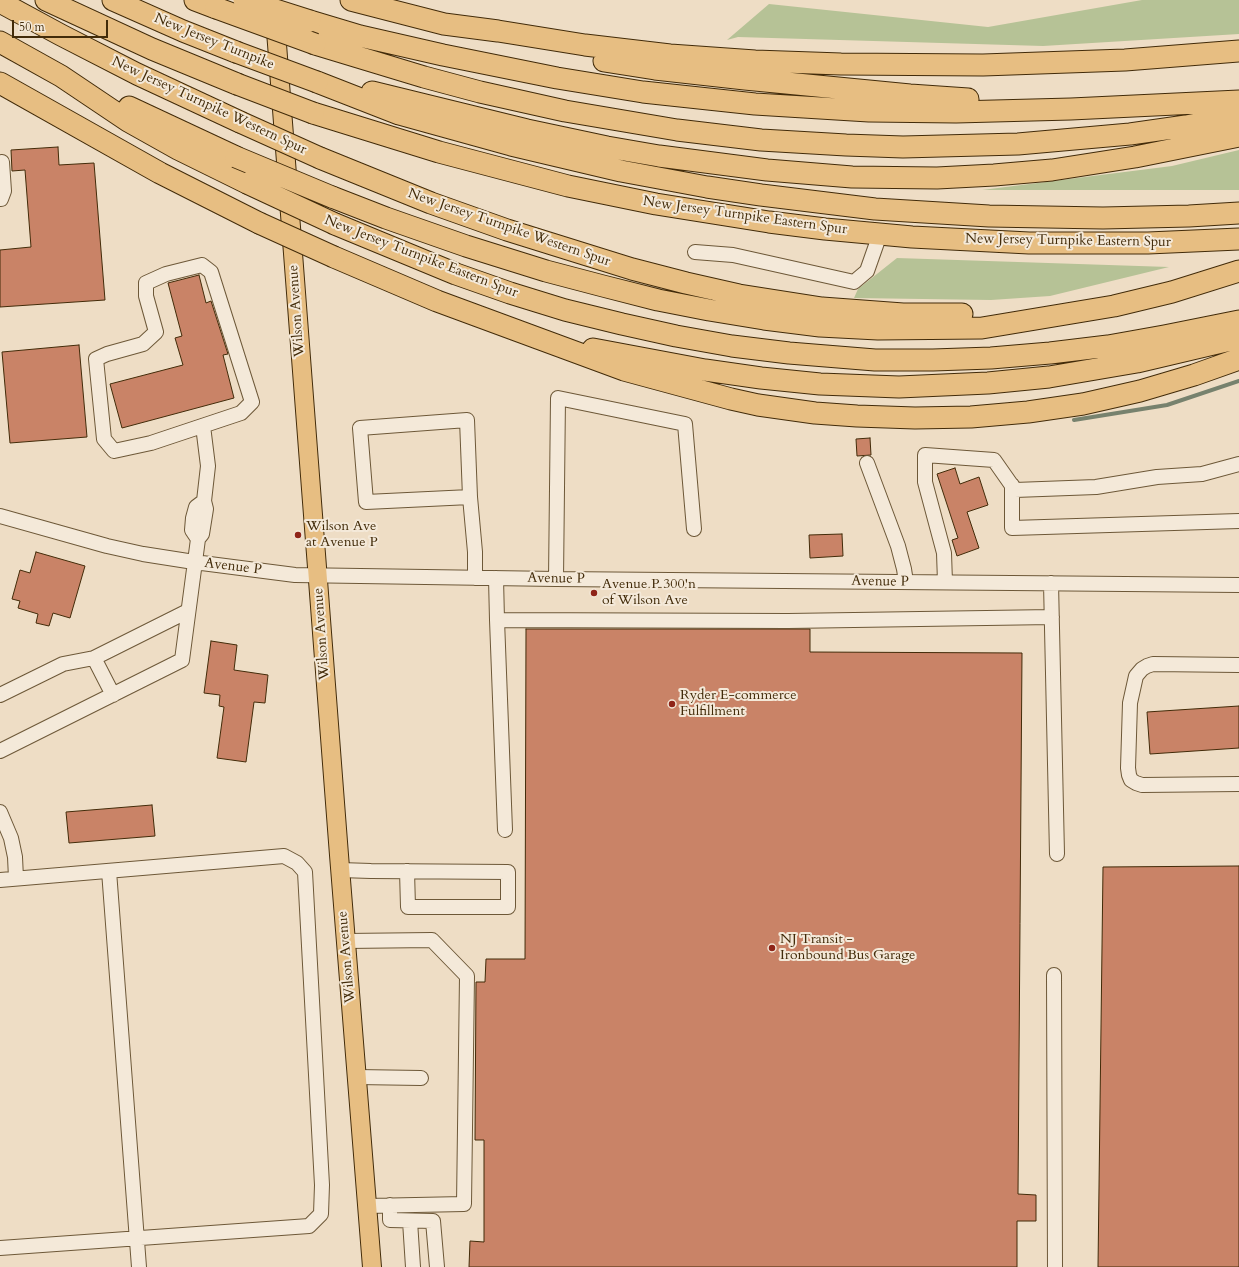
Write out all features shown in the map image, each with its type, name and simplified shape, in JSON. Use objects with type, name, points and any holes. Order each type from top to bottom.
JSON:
[{"type":"highway","name":"New Jersey Turnpike Eastern Spur","points":[[46,0],[152,49],[237,84],[313,112],[445,154],[523,175],[600,193],[748,219],[826,229],[971,241],[1073,244],[1148,244],[1239,239]]},
{"type":"highway","name":"New Jersey Turnpike","points":[[113,0],[236,52],[317,82]]},
{"type":"highway","points":[[195,0],[315,44],[418,76],[480,92],[557,109],[677,130],[768,140],[882,146],[933,146],[1011,144],[1130,134],[1239,116]]},
{"type":"highway","points":[[244,0],[310,22],[396,44],[500,67],[585,83],[699,98],[791,106],[899,112],[983,112],[1092,103],[1107,97],[1176,104],[1239,101]]},
{"type":"highway","points":[[351,0],[444,24],[620,50],[694,57],[791,62],[933,65],[1038,64],[1151,58],[1239,51]]},
{"type":"highway","name":"New Jersey Turnpike Western Spur","points":[[0,2],[137,74],[320,158],[431,203],[533,239],[632,269],[721,291],[796,305],[878,313],[1055,315]]},
{"type":"highway","points":[[426,20],[491,41],[570,56],[655,69],[938,97],[1092,103]]},
{"type":"highway","points":[[0,42],[61,76]]},
{"type":"highway","name":"New Jersey Turnpike Eastern Spur","points":[[61,76],[128,121],[178,149],[335,224],[456,274],[510,293],[565,310],[676,336],[732,346],[789,353],[875,360],[933,360],[991,358],[1108,346],[1239,321]]},
{"type":"highway","name":"New Jersey Turnpike Western Spur","points":[[61,76],[236,157],[332,197],[438,236],[540,269],[658,300],[738,316],[820,326],[878,329],[982,328],[1055,315],[1107,308],[1141,300],[1239,271]]},
{"type":"highway","name":"New Jersey Turnpike Eastern Spur","points":[[317,82],[399,114],[518,147],[622,171],[708,187],[768,196],[875,209],[989,216],[1103,218],[1239,213]]},
{"type":"highway","points":[[317,82],[386,94],[488,121],[607,147],[713,164],[823,175],[909,178],[1024,173],[1115,161],[1239,136]]},
{"type":"highway","points":[[0,83],[154,170],[259,223],[437,301],[624,370],[653,379],[758,405],[815,413],[865,417],[971,417],[1028,412],[1083,404],[1140,391],[1194,375],[1239,359]]},
{"type":"highway","points":[[547,341],[705,370],[761,378],[820,384],[899,387],[988,383],[1049,377],[1137,362],[1239,338]]},
{"type":"main road","name":"Wilson Avenue","points":[[274,0],[317,576],[372,1267]]},
{"type":"street","points":[[0,199],[4,191],[2,162]]},
{"type":"street","points":[[695,252],[734,255],[854,282],[867,271],[880,234]]},
{"type":"street","points":[[202,265],[211,272],[252,402],[241,413],[203,426],[151,443],[114,451],[104,439],[96,360],[107,354],[143,344],[156,332],[146,296],[146,282],[166,274],[202,265]]},
{"type":"street","points":[[556,579],[558,398],[685,424],[694,529]]},
{"type":"street","points":[[470,497],[366,502],[360,428],[467,420],[470,497],[475,552],[475,578]]},
{"type":"street","points":[[0,752],[182,660],[198,539],[192,530],[193,518],[196,507],[204,501],[208,466],[203,426]]},
{"type":"street","points":[[946,582],[944,553],[925,482],[925,455],[994,460],[1015,490],[1096,487],[1157,477],[1202,474],[1239,464]]},
{"type":"street","points":[[867,463],[900,552],[906,582]]},
{"type":"street","points":[[1012,485],[1012,528],[1239,521]]},
{"type":"street","name":"Avenue P","points":[[0,516],[107,546],[143,554],[294,575],[556,579],[1239,585]]},
{"type":"street","points":[[496,578],[505,830]]},
{"type":"street","points":[[1051,583],[1057,854]]},
{"type":"street","points":[[0,695],[63,664],[94,658],[188,611]]},
{"type":"street","points":[[497,620],[788,621],[1052,617]]},
{"type":"street","points":[[94,658],[113,694]]},
{"type":"street","points":[[1239,665],[1153,664],[1142,669],[1136,676],[1130,703],[1128,768],[1129,775],[1132,780],[1142,785],[1239,784]]},
{"type":"street","points":[[0,812],[11,838],[15,857],[16,878]]},
{"type":"street","points":[[0,880],[284,856],[297,863],[305,872],[322,1185],[321,1214],[309,1226],[0,1248]]},
{"type":"street","points":[[340,870],[508,872],[508,907],[408,907],[407,871]]},
{"type":"street","points":[[109,871],[139,1267]]},
{"type":"street","points":[[346,941],[432,940],[467,976],[464,1204],[367,1206]]},
{"type":"street","points":[[1054,975],[1055,1267]]},
{"type":"street","points":[[357,1077],[421,1078]]},
{"type":"street","points":[[390,1205],[390,1220],[433,1221],[437,1267]]},
{"type":"street","points":[[410,1220],[413,1267]]},
{"type":"green space","points":[[1142,0],[1239,0],[1239,34],[1043,46],[738,37],[727,40],[769,4],[988,27]]},
{"type":"green space","points":[[1239,150],[1239,190],[982,190],[1172,166]]},
{"type":"green space","points":[[897,258],[1169,267],[1050,296],[991,300],[854,298],[858,289]]},
{"type":"building","points":[[58,147],[59,165],[94,163],[105,300],[0,307],[0,250],[31,247],[25,170],[12,171],[11,150]]},
{"type":"building","points":[[199,275],[206,303],[211,301],[228,354],[223,355],[234,398],[122,428],[110,384],[183,365],[175,338],[182,336],[168,283]]},
{"type":"building","points":[[79,345],[87,437],[10,443],[2,352]]},
{"type":"building","points":[[870,438],[871,455],[857,456],[856,439]]},
{"type":"building","points":[[955,468],[960,484],[979,477],[988,505],[967,512],[979,548],[957,556],[952,540],[958,538],[937,474]]},
{"type":"building","points":[[842,534],[843,556],[810,558],[809,535]]},
{"type":"building","points":[[36,552],[85,566],[70,618],[53,613],[49,626],[36,623],[38,614],[18,608],[20,601],[12,599],[20,570],[30,573]]},
{"type":"building","name":"NJ Transit - Ironbound Bus Garage","points":[[526,629],[810,629],[810,652],[1022,653],[1018,1194],[1036,1195],[1036,1221],[1017,1221],[1017,1267],[469,1267],[470,1241],[484,1242],[484,1140],[475,1140],[476,982],[485,982],[486,959],[525,959]]},
{"type":"building","points":[[211,641],[237,645],[234,670],[268,675],[265,703],[254,702],[246,762],[217,758],[224,707],[219,706],[220,695],[204,693]]},
{"type":"building","points":[[1239,706],[1239,748],[1150,754],[1147,712]]},
{"type":"building","points":[[152,805],[155,836],[69,843],[66,812]]},
{"type":"building","points":[[1239,866],[1239,1267],[1098,1267],[1103,867]]},
{"type":"waterway","points":[[1074,420],[1167,405],[1239,381]]},
{"type":"place","name":"Wilson Ave at Avenue P","points":[[298,535]]},
{"type":"place","name":"Avenue P 300'n of Wilson Ave","points":[[594,593]]},
{"type":"place","name":"Ryder E-commerce Fulfillment","points":[[672,704]]},
{"type":"place","name":"NJ Transit - Ironbound Bus Garage","points":[[772,948]]}]
